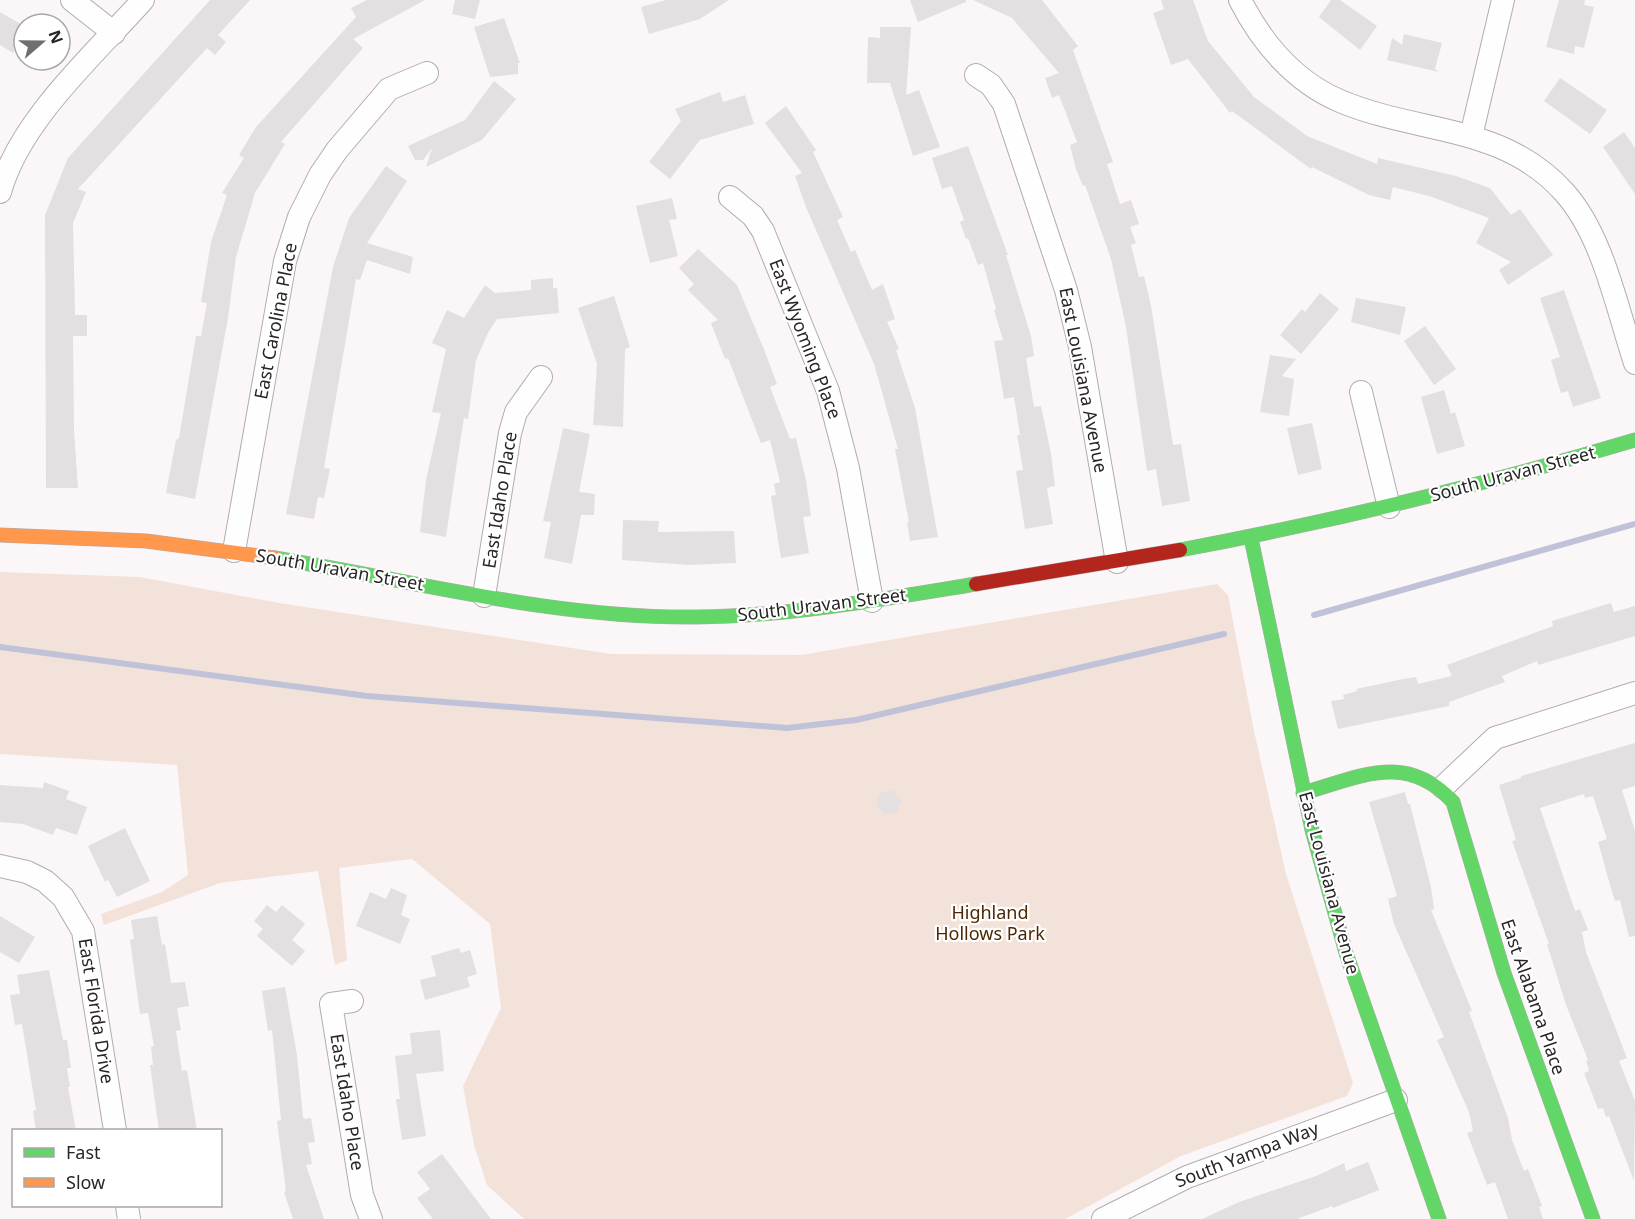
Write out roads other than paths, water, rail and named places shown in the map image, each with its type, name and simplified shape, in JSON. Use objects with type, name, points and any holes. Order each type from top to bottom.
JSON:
[{"type":"street","points":[[72,0],[114,33]]},
{"type":"street","points":[[0,192],[18,148],[36,120],[144,0]]},
{"type":"street","points":[[1240,0],[1251,22],[1270,48],[1311,84],[1338,100],[1369,111],[1471,136],[1523,157],[1552,180],[1582,216],[1598,250],[1635,363]]},
{"type":"street","points":[[1471,136],[1503,0]]},
{"type":"street","name":"East Carolina Place","points":[[234,551],[285,261],[299,216],[320,175],[369,110],[389,89],[427,73]]},
{"type":"street","name":"East Louisiana Avenue","points":[[976,75],[991,85],[1004,104],[1066,290],[1080,347],[1117,562]]},
{"type":"street","name":"East Wyoming Place","points":[[730,197],[753,216],[763,231],[828,391],[848,468],[872,601]]},
{"type":"street","name":"East Idaho Place","points":[[484,596],[510,433],[516,412],[541,377]]},
{"type":"street","points":[[1361,392],[1389,507]]},
{"type":"street","name":"South Uravan Street","points":[[0,535],[158,541],[234,551],[484,596],[598,613],[702,618],[818,610],[1251,538],[1389,507],[1531,471],[1635,440]]},
{"type":"street","name":"East Louisiana Avenue","points":[[1251,538],[1303,793],[1346,953],[1439,1219]]},
{"type":"street","points":[[1303,793],[1392,771],[1411,771],[1429,777],[1443,787],[1495,738],[1635,693]]},
{"type":"street","name":"East Alabama Place","points":[[1443,787],[1453,802],[1459,819],[1504,973],[1593,1219]]},
{"type":"street","name":"East Florida Drive","points":[[0,866],[27,872],[45,881],[63,897],[79,922],[86,945],[115,1129]]},
{"type":"street","name":"East Idaho Place","points":[[352,1001],[331,1004],[362,1195],[371,1219]]},
{"type":"street","name":"South Yampa Way","points":[[1103,1219],[1187,1177],[1396,1100]]},
{"type":"waterway","points":[[1314,615],[1635,524]]},
{"type":"waterway","points":[[0,647],[367,696],[787,728],[856,720],[1224,634]]},
{"type":"park label","name":"Highland Hollows Park","points":[[990,923]]}]
